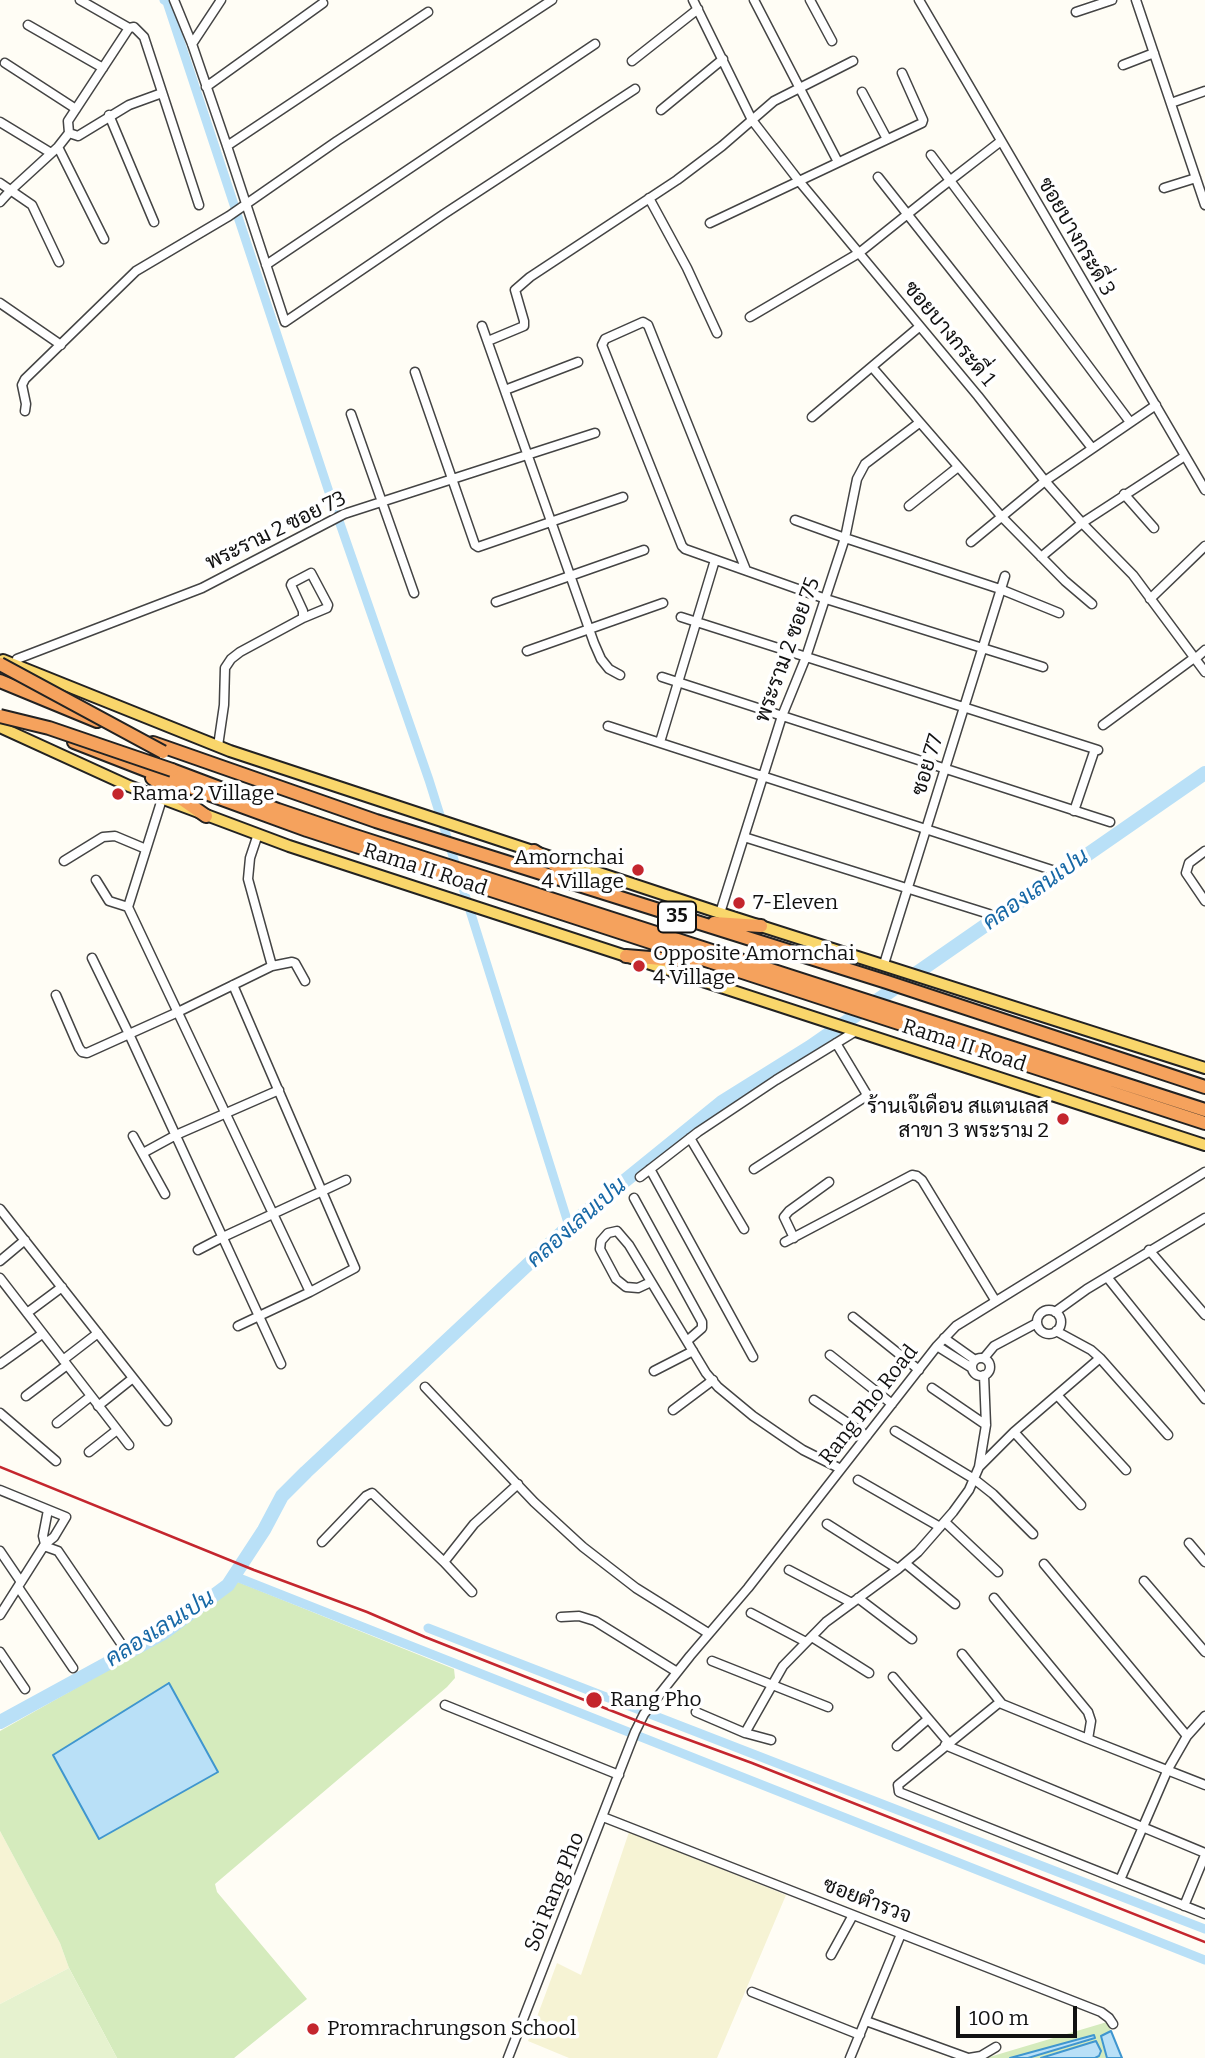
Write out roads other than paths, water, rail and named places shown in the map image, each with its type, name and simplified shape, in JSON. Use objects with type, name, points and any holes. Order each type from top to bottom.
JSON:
[{"type":"highway","points":[[0,664],[163,752],[246,783],[380,830],[1205,1093]]},
{"type":"highway","name":"Rama II Road","points":[[0,681],[121,731],[376,821],[887,982],[1205,1087]]},
{"type":"highway","name":"Rama II Road","points":[[0,709],[136,766],[307,830],[1205,1123]]},
{"type":"highway","points":[[0,716],[71,735],[314,822],[1205,1110]]},
{"type":"highway","points":[[136,766],[206,816]]},
{"type":"highway","points":[[534,851],[593,890]]},
{"type":"highway","points":[[696,923],[761,926]]},
{"type":"highway","points":[[626,956],[686,961],[810,994]]},
{"type":"main road","points":[[0,650],[46,678]]},
{"type":"main road","name":"35","points":[[0,659],[218,746],[720,913],[1205,1068]]},
{"type":"main road","name":"Rama II Road","points":[[0,727],[110,778],[206,816],[486,911],[1205,1145]]},
{"type":"street","points":[[80,0],[129,28],[134,27],[144,37],[199,205]]},
{"type":"street","points":[[174,0],[192,44],[285,322],[635,89]]},
{"type":"street","points":[[192,44],[220,0]]},
{"type":"street","points":[[26,411],[22,384],[25,379],[136,271],[229,216],[337,141],[552,0]]},
{"type":"street","name":"ซอยบางกระดี่ 1","points":[[693,0],[752,120],[1045,481],[1133,575],[1205,672]]},
{"type":"street","points":[[754,0],[838,162]]},
{"type":"street","points":[[810,0],[832,41]]},
{"type":"street","name":"ซอยบางกระดี่ 3","points":[[919,0],[1205,490]]},
{"type":"street","points":[[1076,12],[1112,0]]},
{"type":"street","points":[[1136,0],[1205,205]]},
{"type":"street","points":[[206,87],[323,3]]},
{"type":"street","points":[[632,61],[698,9]]},
{"type":"street","points":[[227,146],[428,12]]},
{"type":"street","points":[[28,25],[103,68]]},
{"type":"street","points":[[0,202],[55,150],[69,133],[68,121],[129,28]]},
{"type":"street","points":[[266,265],[595,44]]},
{"type":"street","points":[[1123,65],[1154,53]]},
{"type":"street","points":[[661,110],[723,60]]},
{"type":"street","points":[[488,341],[524,326],[515,290],[519,286],[677,180],[774,101],[853,61]]},
{"type":"street","points":[[5,64],[76,108]]},
{"type":"street","points":[[709,223],[922,123],[902,73]]},
{"type":"street","points":[[1171,103],[1205,91]]},
{"type":"street","points":[[862,92],[887,139]]},
{"type":"street","points":[[69,133],[78,136],[109,115],[163,93]]},
{"type":"street","points":[[109,115],[154,222]]},
{"type":"street","points":[[0,122],[55,150],[104,239]]},
{"type":"street","points":[[750,317],[859,253],[1002,141]]},
{"type":"street","points":[[931,155],[1130,422]]},
{"type":"street","points":[[878,177],[1092,448]]},
{"type":"street","points":[[1164,188],[1196,178]]},
{"type":"street","points":[[0,183],[32,205],[59,262]]},
{"type":"street","points":[[649,198],[687,268],[717,333]]},
{"type":"street","points":[[0,303],[61,345]]},
{"type":"street","points":[[746,570],[648,325],[643,322],[605,339],[602,345],[682,546],[689,552],[826,599],[1043,667]]},
{"type":"street","points":[[482,327],[589,629],[601,659],[609,669],[620,675]]},
{"type":"street","points":[[812,417],[919,327]]},
{"type":"street","points":[[505,390],[578,362]]},
{"type":"street","points":[[872,367],[1001,516],[1065,581],[1092,604]]},
{"type":"street","points":[[415,372],[475,545],[478,547],[623,497]]},
{"type":"street","points":[[971,541],[1045,481],[1156,405]]},
{"type":"street","points":[[351,414],[414,593]]},
{"type":"street","name":"พระราม 2 ซอย 75","points":[[720,913],[782,716],[826,599],[845,538],[857,479],[865,464],[919,423]]},
{"type":"street","name":"พระราม 2 ซอย 73","points":[[17,659],[202,588],[344,514],[596,433]]},
{"type":"street","points":[[1041,557],[1082,523],[1185,456]]},
{"type":"street","points":[[909,506],[958,467]]},
{"type":"street","points":[[1124,494],[1154,528]]},
{"type":"street","points":[[795,520],[1000,589],[1059,613]]},
{"type":"street","points":[[1150,599],[1205,546]]},
{"type":"street","points":[[496,602],[644,551]]},
{"type":"street","points":[[660,742],[715,560]]},
{"type":"street","points":[[218,746],[224,705],[225,668],[240,652],[327,608],[328,605],[312,573],[291,585],[303,611],[303,618]]},
{"type":"street","name":"ซอย 77","points":[[884,964],[1005,576]]},
{"type":"street","points":[[527,651],[663,603]]},
{"type":"street","points":[[681,617],[1096,750],[1074,811]]},
{"type":"street","points":[[1103,725],[1205,650]]},
{"type":"street","points":[[662,677],[1110,822]]},
{"type":"street","points":[[608,726],[1055,871]]},
{"type":"street","points":[[162,799],[128,907],[310,1292]]},
{"type":"street","points":[[258,834],[250,858],[248,879],[272,966]]},
{"type":"street","points":[[64,861],[103,837],[115,836],[146,849]]},
{"type":"street","points":[[744,837],[989,914]]},
{"type":"street","points":[[1205,851],[1189,863],[1186,873],[1205,901]]},
{"type":"street","points":[[96,880],[109,901],[128,907]]},
{"type":"street","points":[[92,958],[281,1364]]},
{"type":"street","points":[[55,995],[82,1052],[87,1052],[272,966],[292,962],[298,966],[305,981]]},
{"type":"street","points":[[233,985],[355,1268],[238,1326]]},
{"type":"street","points":[[640,1177],[776,1080],[853,1031]]},
{"type":"street","points":[[754,1169],[865,1097],[866,1093],[836,1044]]},
{"type":"street","points":[[142,1153],[278,1090]]},
{"type":"street","points":[[133,1136],[165,1194]]},
{"type":"street","points":[[690,1139],[744,1229]]},
{"type":"street","points":[[650,1169],[753,1357]]},
{"type":"street","name":"Rang Pho Road","points":[[634,1735],[651,1705],[748,1588],[937,1346],[956,1326],[1205,1172]]},
{"type":"street","points":[[785,1242],[912,1175],[917,1176],[922,1180],[995,1300]]},
{"type":"street","points":[[198,1250],[346,1180]]},
{"type":"street","points":[[794,1238],[784,1217],[829,1182]]},
{"type":"street","points":[[634,1198],[702,1322],[702,1328],[687,1341]]},
{"type":"street","points":[[0,1209],[167,1421]]},
{"type":"street","points":[[1055,1312],[1149,1250],[1203,1222]]},
{"type":"street","points":[[651,1282],[638,1288],[626,1287],[616,1279],[600,1249],[601,1241],[608,1233],[617,1231],[629,1245],[713,1380],[764,1424],[803,1450],[841,1469]]},
{"type":"street","points":[[0,1261],[25,1240]]},
{"type":"street","points":[[1149,1250],[1205,1315]]},
{"type":"street","points":[[1107,1277],[1205,1399]]},
{"type":"street","points":[[2,1284],[129,1445]]},
{"type":"street","points":[[27,1313],[62,1287]]},
{"type":"street","points":[[977,1362],[994,1346],[1037,1322],[1042,1313],[1048,1310],[1055,1312],[1060,1322],[1056,1331],[1049,1334],[1042,1332],[1037,1322]]},
{"type":"street","points":[[853,1317],[919,1370]]},
{"type":"street","points":[[1056,1331],[1091,1350],[1100,1358],[1168,1435]]},
{"type":"street","points":[[26,1396],[97,1333]]},
{"type":"street","points":[[1,1360],[42,1334]]},
{"type":"street","points":[[937,1346],[977,1362],[990,1365],[989,1371],[978,1375],[977,1362],[944,1338]]},
{"type":"street","points":[[654,1371],[693,1351]]},
{"type":"street","points":[[830,1355],[892,1404]]},
{"type":"street","points":[[979,1466],[1100,1358]]},
{"type":"street","points":[[745,1733],[783,1666],[826,1622],[901,1566],[942,1524],[968,1490],[979,1466],[986,1425],[984,1375]]},
{"type":"street","points":[[98,1406],[133,1378]]},
{"type":"street","points":[[673,1410],[713,1380]]},
{"type":"street","points":[[425,1387],[518,1484],[583,1546],[636,1588],[708,1633]]},
{"type":"street","points":[[932,1388],[986,1425]]},
{"type":"street","points":[[1057,1395],[1126,1470]]},
{"type":"street","points":[[57,1423],[91,1396]]},
{"type":"street","points":[[814,1400],[867,1436]]},
{"type":"street","points":[[0,1413],[57,1461]]},
{"type":"street","points":[[89,1452],[117,1430]]},
{"type":"street","points":[[895,1432],[974,1479],[1033,1534]]},
{"type":"street","points":[[1014,1432],[1082,1505]]},
{"type":"street","points":[[858,1480],[942,1524],[998,1572]]},
{"type":"street","points":[[444,1562],[474,1524],[518,1484]]},
{"type":"street","points":[[0,1490],[66,1517],[0,1615]]},
{"type":"street","points":[[322,1542],[372,1493],[472,1592]]},
{"type":"street","points":[[45,1545],[43,1536],[48,1510]]},
{"type":"street","points":[[827,1524],[901,1566],[955,1604]]},
{"type":"street","points":[[1189,1543],[1205,1562]]},
{"type":"street","points":[[45,1545],[58,1551],[120,1642]]},
{"type":"street","points":[[0,1551],[73,1668]]},
{"type":"street","points":[[1044,1564],[1187,1736]]},
{"type":"street","points":[[789,1570],[855,1600],[912,1639]]},
{"type":"street","points":[[1144,1581],[1205,1652]]},
{"type":"street","points":[[994,1598],[1088,1712],[1091,1721],[1088,1740]]},
{"type":"street","points":[[751,1612],[809,1639],[869,1673]]},
{"type":"street","points":[[561,1617],[579,1616],[596,1621],[677,1672]]},
{"type":"street","points":[[0,1652],[25,1689]]},
{"type":"street","points":[[962,1654],[1000,1702],[1088,1740],[1205,1785]]},
{"type":"street","points":[[712,1661],[828,1707]]},
{"type":"street","points":[[893,1677],[947,1744],[1205,1854],[1184,1906]]},
{"type":"street","points":[[1000,1702],[898,1785],[899,1792],[1205,1914]]},
{"type":"street","points":[[446,1705],[619,1774]]},
{"type":"street","points":[[696,1712],[745,1733],[771,1740]]},
{"type":"street","points":[[1119,1880],[1168,1769],[1187,1736],[1205,1716]]},
{"type":"street","points":[[897,1746],[928,1719]]},
{"type":"street","name":"Soi Rang Pho","points":[[508,2058],[634,1735]]},
{"type":"street","name":"ซอยตำรวจ","points":[[603,1817],[1101,2012],[1113,2024]]},
{"type":"street","points":[[831,1955],[853,1915]]},
{"type":"street","points":[[850,2058],[901,1934]]},
{"type":"street","points":[[752,1993],[860,2035]]},
{"type":"street","points":[[866,2021],[969,2058],[981,2056],[996,2048]]},
{"type":"water","points":[[169,1683],[218,1772],[99,1839],[53,1755]]},
{"type":"water","points":[[1111,2031],[1122,2058],[1107,2058],[1101,2036]]},
{"type":"water","points":[[1094,2035],[1095,2038],[1028,2058],[1010,2058]]},
{"type":"water","points":[[1096,2041],[1101,2051],[1095,2058],[1041,2058]]},
{"type":"waterway","points":[[164,0],[167,2],[328,489],[429,780],[569,1226]]},
{"type":"waterway","name":"คลองเลนเปน","points":[[0,1722],[165,1632],[228,1585],[264,1530],[282,1496],[306,1472],[569,1226],[722,1102],[810,1047],[1205,773]]},
{"type":"waterway","points":[[234,1576],[1205,1960]]},
{"type":"waterway","points":[[428,1628],[1205,1929]]},
{"type":"railway","points":[[0,1467],[254,1570],[1205,1942]]},
{"type":"place","name":"Rama 2 Village","points":[[118,794]]},
{"type":"place","name":"Amornchai 4 Village","points":[[638,870]]},
{"type":"place","name":"7-Eleven","points":[[739,903]]},
{"type":"place","name":"Opposite Amornchai 4 Village","points":[[639,966]]},
{"type":"place","name":"ร้านเจ๊เดือน สแตนเลส สาขา 3 พระราม 2","points":[[1063,1119]]},
{"type":"place","name":"Rang Pho","points":[[594,1700]]},
{"type":"place","name":"Promrachrungson School","points":[[313,2029]]}]
